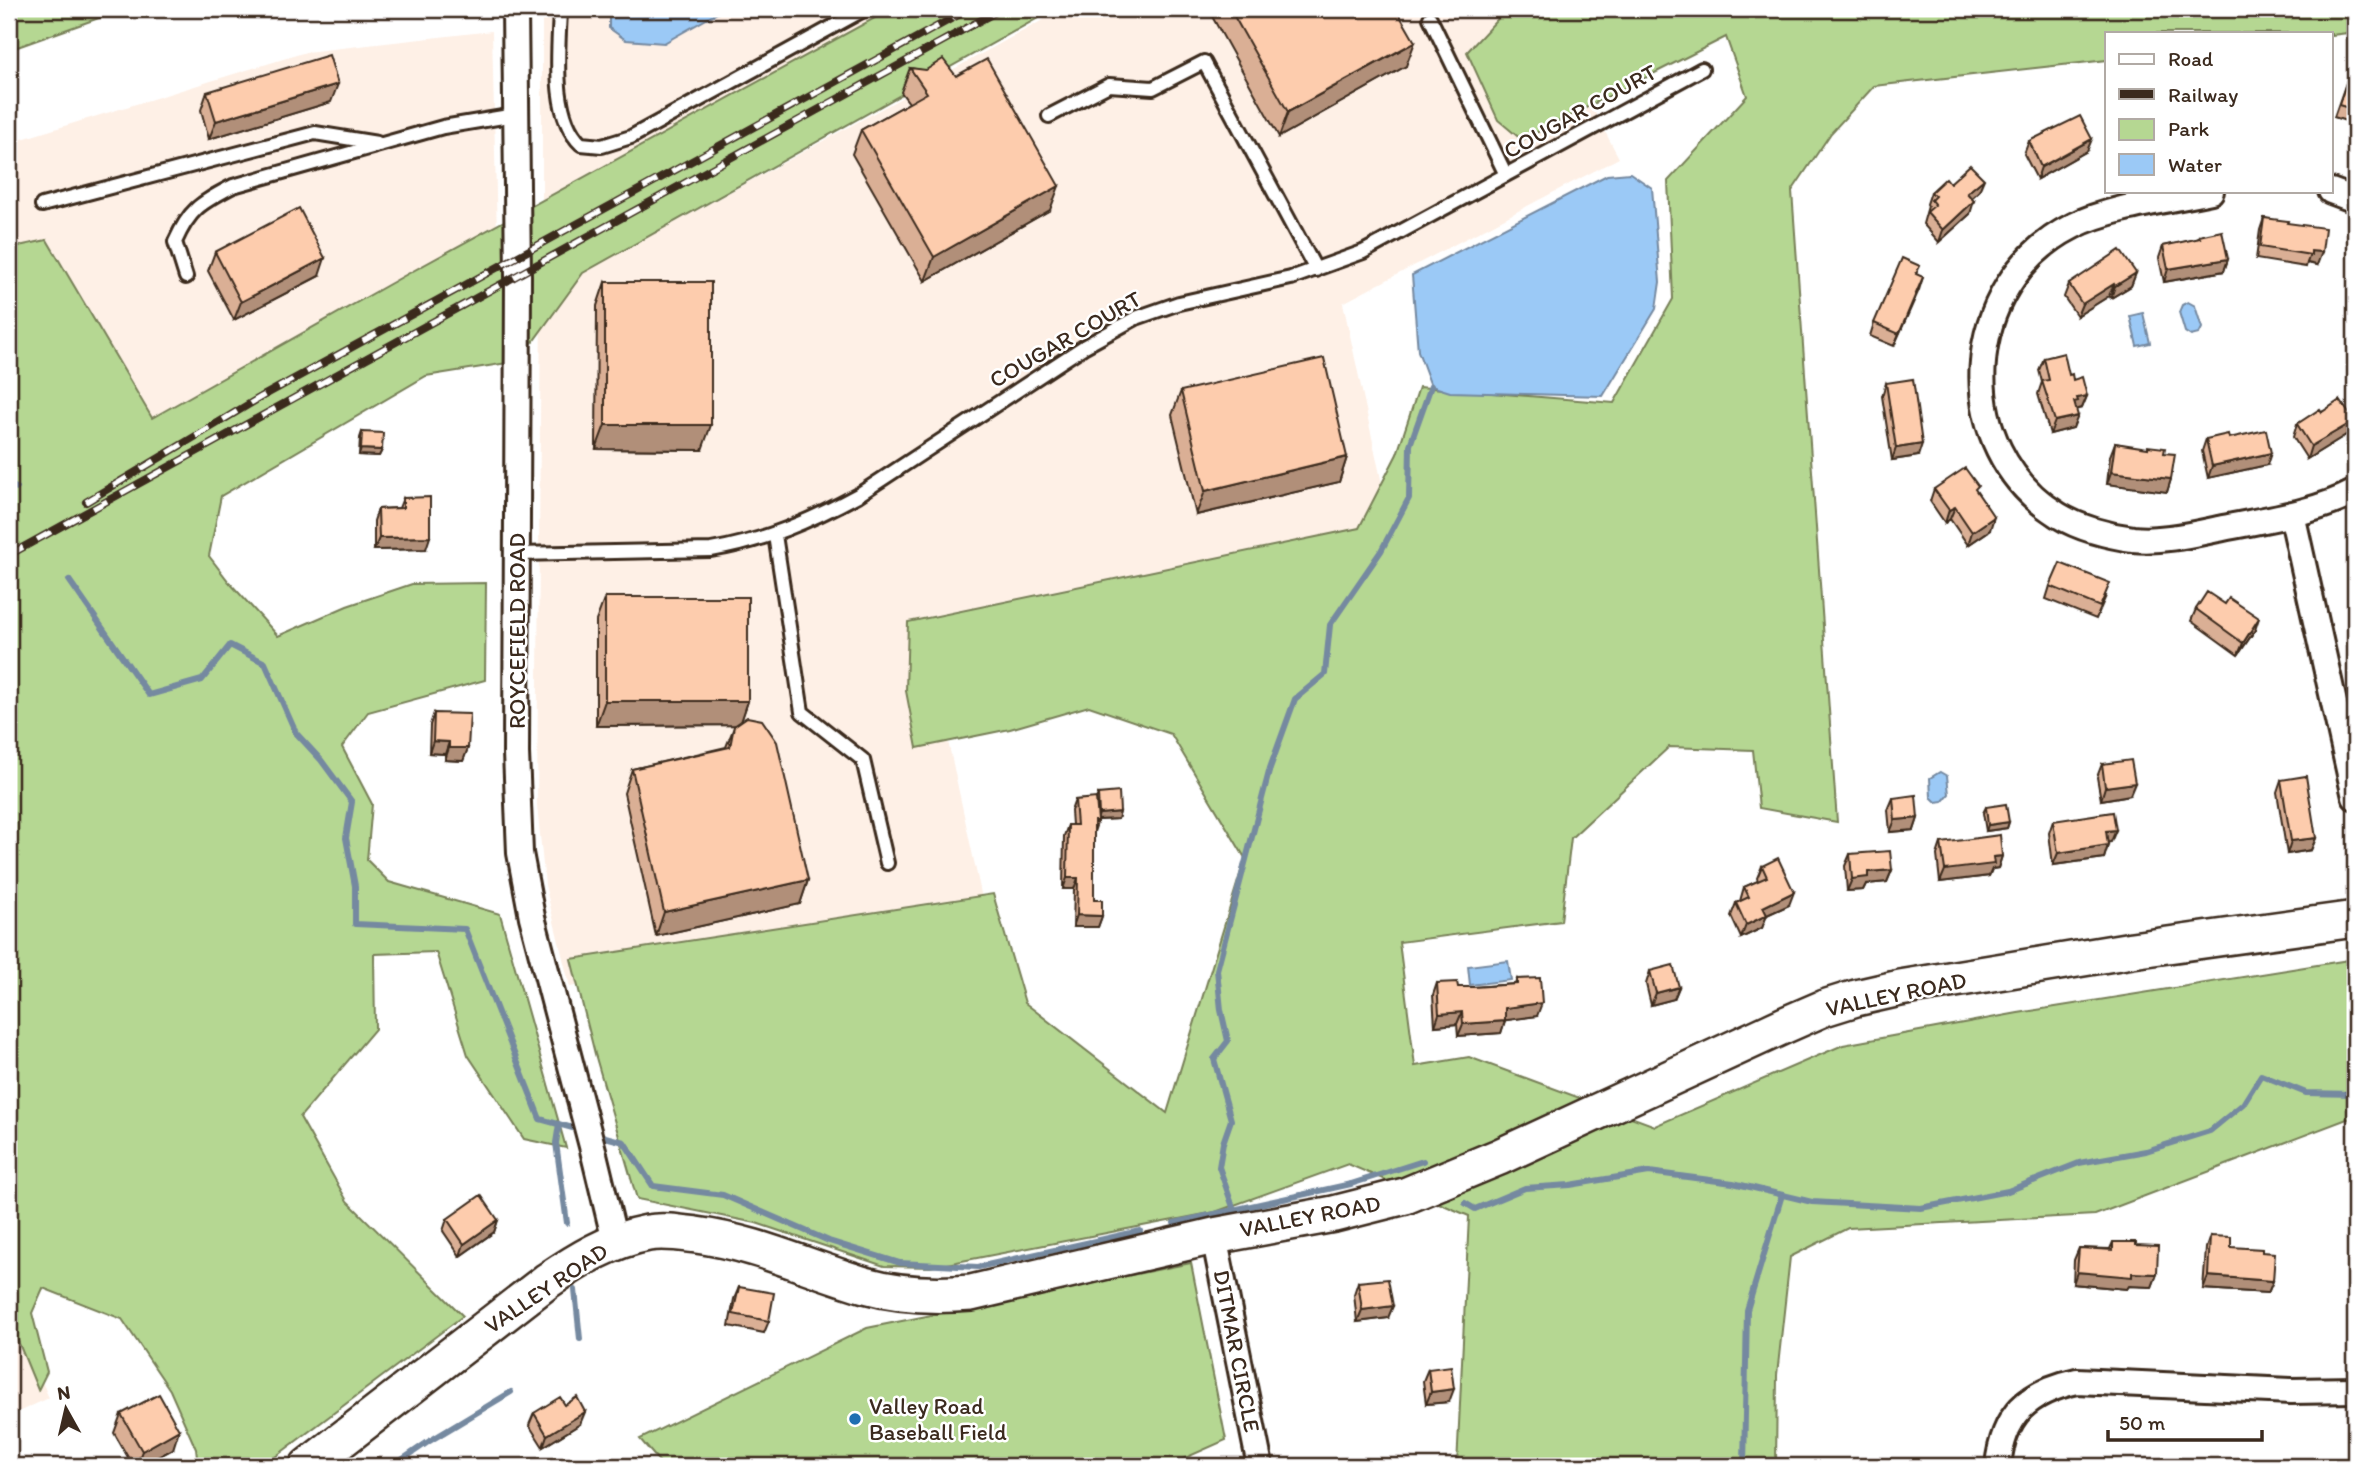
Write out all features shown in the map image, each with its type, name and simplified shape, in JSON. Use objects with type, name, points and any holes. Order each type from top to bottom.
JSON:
[{"type":"street","name":"ROYCEFIELD ROAD","points":[[515,9],[514,115],[518,276],[516,775],[520,853],[532,917],[615,1241]]},
{"type":"street","points":[[2332,191],[2355,200]]},
{"type":"street","points":[[2206,192],[2110,213],[2074,225],[2055,236],[2022,266],[2004,293],[1984,344],[1982,388],[1990,430],[2010,470],[2023,488],[2059,516],[2101,532],[2135,539],[2172,538],[2292,514],[2343,499],[2355,492]]},
{"type":"street","points":[[2292,514],[2355,797]]},
{"type":"street","name":"VALLEY ROAD","points":[[308,1466],[547,1281],[615,1241],[651,1232],[718,1238],[786,1256],[867,1286],[910,1294],[937,1296],[1009,1286],[1214,1236],[1334,1214],[1405,1196],[1499,1157],[1785,1025],[1856,998],[1900,988],[2132,950],[2355,919]]},
{"type":"street","name":"DITMAR CIRCLE","points":[[1214,1236],[1260,1466]]},
{"type":"street","points":[[1998,1466],[2003,1439],[2012,1418],[2027,1401],[2055,1386],[2077,1381],[2291,1391],[2355,1390]]},
{"type":"lane","points":[[561,9],[559,62],[563,114],[568,128],[580,144],[602,146],[631,137],[865,9]]},
{"type":"lane","points":[[1430,18],[1506,175]]},
{"type":"lane","points":[[1049,116],[1109,85],[1153,88],[1204,62],[1316,270]]},
{"type":"lane","name":"COUGAR COURT","points":[[517,554],[711,550],[775,535],[858,495],[1085,346],[1136,318],[1179,303],[1291,278],[1363,252],[1702,69]]},
{"type":"lane","points":[[186,278],[175,242],[185,220],[202,202],[233,186],[443,127],[514,115]]},
{"type":"lane","points":[[42,205],[315,133],[381,144]]},
{"type":"lane","points":[[775,535],[802,712],[863,760],[887,863]]},
{"type":"shaded area","points":[[542,9],[901,9],[542,206]]},
{"type":"shaded area","points":[[1063,9],[1540,9],[1619,158],[1343,303],[1390,521],[923,626],[984,907],[570,987],[545,885],[537,805],[541,296]]},
{"type":"shaded area","points":[[492,31],[497,235],[147,426],[9,265],[9,143],[306,52]]},
{"type":"shaded area","points":[[9,1303],[49,1398],[9,1416]]},
{"type":"green space","points":[[9,9],[124,9],[9,50]]},
{"type":"green space","points":[[891,9],[1054,9],[583,273],[519,361],[426,376],[221,496],[209,556],[278,636],[347,606],[412,584],[486,583],[485,680],[368,712],[342,747],[372,804],[367,860],[389,882],[500,914],[566,1148],[524,1139],[468,1055],[436,952],[374,954],[375,1029],[300,1117],[347,1201],[463,1316],[263,1466],[198,1466],[196,1449],[170,1390],[122,1319],[43,1288],[32,1313],[47,1372],[38,1390],[9,1319],[9,248],[47,240],[152,418],[402,277]]},
{"type":"green space","points":[[1076,9],[1156,9],[1140,17]]},
{"type":"green space","points":[[1507,9],[2355,9],[2355,32],[2332,35],[2332,32],[2105,32],[2105,60],[1874,86],[1831,133],[1792,191],[1837,822],[1759,808],[1753,750],[1669,747],[1571,838],[1561,921],[1399,942],[1415,1066],[1469,1057],[1655,1126],[1843,1045],[2018,1013],[2355,959],[2355,1119],[2347,1119],[2095,1215],[1848,1228],[1790,1257],[1777,1375],[1776,1466],[1457,1466],[1469,1216],[1348,1164],[1215,1212],[931,1267],[884,1266],[756,1223],[637,1199],[571,959],[993,894],[1025,1003],[1167,1113],[1245,858],[1171,734],[1089,706],[1010,729],[917,748],[906,691],[908,622],[1359,528],[1397,454],[1419,387],[1614,403],[1673,299],[1668,181],[1747,96],[1726,37],[1522,140],[1498,120],[1467,52]]},
{"type":"green space","points":[[1191,1263],[1226,1440],[1167,1466],[663,1466],[640,1439],[867,1328]]},
{"type":"water","points":[[609,9],[724,9],[664,43],[626,40],[609,28]]},
{"type":"water","points":[[1630,173],[1652,188],[1660,282],[1656,309],[1603,396],[1450,392],[1431,386],[1418,351],[1412,275],[1607,175]]},
{"type":"water","points":[[2188,302],[2195,306],[2202,328],[2199,334],[2191,336],[2185,332],[2179,312],[2182,305]]},
{"type":"water","points":[[2143,313],[2150,343],[2137,346],[2130,316]]},
{"type":"water","points":[[1940,772],[1947,776],[1949,794],[1943,801],[1936,802],[1931,797],[1930,778]]},
{"type":"water","points":[[1508,961],[1511,980],[1470,985],[1468,966]]},
{"type":"building","points":[[1230,9],[1396,9],[1415,42],[1288,112]]},
{"type":"building","points":[[329,55],[338,84],[216,121],[207,92]]},
{"type":"building","points":[[943,59],[956,76],[987,59],[1059,186],[934,257],[861,130],[927,93],[910,68],[926,70]]},
{"type":"building","points":[[2348,77],[2355,79],[2355,110],[2339,105]]},
{"type":"building","points":[[2080,116],[2092,139],[2041,167],[2029,141]]},
{"type":"building","points":[[1970,165],[1984,179],[1967,193],[1974,201],[1943,230],[1927,212],[1935,205],[1931,200],[1935,196],[1931,192],[1946,178],[1950,183]]},
{"type":"building","points":[[299,208],[325,258],[241,302],[215,252]]},
{"type":"building","points":[[2264,218],[2325,228],[2322,252],[2311,251],[2311,255],[2260,247]]},
{"type":"building","points":[[2222,231],[2228,259],[2168,269],[2163,246]]},
{"type":"building","points":[[2120,250],[2136,273],[2082,304],[2069,284]]},
{"type":"building","points":[[1902,258],[1920,266],[1916,274],[1923,277],[1899,334],[1874,323]]},
{"type":"building","points":[[605,282],[711,282],[711,425],[605,425]]},
{"type":"building","points":[[2064,353],[2069,375],[2072,374],[2073,380],[2082,377],[2087,396],[2077,398],[2078,401],[2074,402],[2078,416],[2055,421],[2042,381],[2049,380],[2044,358]]},
{"type":"building","points":[[1324,358],[1347,457],[1205,491],[1181,391]]},
{"type":"building","points":[[1913,379],[1922,444],[1896,448],[1886,383]]},
{"type":"building","points":[[2340,400],[2354,421],[2311,446],[2297,424]]},
{"type":"building","points":[[2266,430],[2271,453],[2212,466],[2206,439],[2228,434],[2229,438]]},
{"type":"building","points":[[362,432],[383,433],[382,450],[361,449]]},
{"type":"building","points":[[2115,443],[2165,448],[2164,453],[2175,454],[2171,479],[2111,472]]},
{"type":"building","points":[[1965,468],[1994,517],[1972,532],[1955,507],[1949,510],[1934,489]]},
{"type":"building","points":[[430,497],[430,537],[379,538],[378,509],[403,508],[403,498]]},
{"type":"building","points":[[2060,563],[2110,583],[2100,607],[2050,586]]},
{"type":"building","points":[[2207,592],[2225,604],[2229,598],[2259,618],[2243,643],[2196,609]]},
{"type":"building","points":[[605,597],[748,597],[748,701],[605,701]]},
{"type":"building","points":[[434,713],[470,714],[468,748],[449,748],[449,742],[433,741]]},
{"type":"building","points":[[747,717],[762,720],[777,742],[808,880],[664,912],[632,769],[730,747],[734,726]]},
{"type":"building","points":[[2131,760],[2135,783],[2105,787],[2102,764]]},
{"type":"building","points":[[2306,776],[2316,838],[2291,841],[2281,780]]},
{"type":"building","points":[[1119,792],[1120,812],[1099,814],[1098,794]]},
{"type":"building","points":[[1916,795],[1918,818],[1895,820],[1893,798]]},
{"type":"building","points":[[1096,798],[1098,821],[1094,821],[1094,900],[1102,900],[1102,916],[1077,915],[1078,878],[1067,878],[1068,825],[1077,825],[1075,800]]},
{"type":"building","points":[[2006,804],[2009,822],[1988,825],[1986,807]]},
{"type":"building","points":[[2113,812],[2116,830],[2106,831],[2108,845],[2058,853],[2053,821]]},
{"type":"building","points":[[2000,835],[2002,856],[1993,857],[1994,864],[1945,870],[1941,843]]},
{"type":"building","points":[[1890,851],[1892,870],[1868,872],[1868,877],[1852,879],[1850,854]]},
{"type":"building","points":[[1778,858],[1794,892],[1763,907],[1767,915],[1746,925],[1736,903],[1749,897],[1744,887],[1767,877],[1762,866]]},
{"type":"building","points":[[1673,965],[1679,987],[1656,993],[1650,971]]},
{"type":"building","points":[[1540,978],[1542,1003],[1505,1008],[1505,1021],[1463,1024],[1462,1012],[1439,1014],[1437,983],[1457,982],[1458,987],[1474,987],[1517,984],[1517,979]]},
{"type":"building","points":[[481,1195],[498,1220],[464,1244],[447,1219]]},
{"type":"building","points":[[2210,1236],[2231,1237],[2231,1247],[2262,1249],[2262,1252],[2275,1253],[2273,1281],[2208,1276]]},
{"type":"building","points":[[2113,1242],[2158,1246],[2157,1274],[2132,1273],[2132,1277],[2077,1272],[2079,1248],[2113,1250]]},
{"type":"building","points":[[1388,1279],[1393,1306],[1362,1310],[1358,1282]]},
{"type":"building","points":[[739,1287],[774,1293],[769,1321],[733,1314]]},
{"type":"building","points":[[1451,1366],[1454,1389],[1431,1392],[1428,1369]]},
{"type":"building","points":[[159,1394],[179,1430],[142,1451],[121,1414]]},
{"type":"building","points":[[560,1397],[565,1405],[577,1397],[585,1412],[547,1435],[534,1413]]},
{"type":"waterway","points":[[1234,1210],[1219,1167],[1231,1120],[1214,1059],[1228,1041],[1221,1010],[1217,970],[1270,768],[1295,699],[1325,674],[1330,625],[1381,551],[1409,498],[1410,445],[1431,386]]},
{"type":"waterway","points":[[9,485],[17,488]]},
{"type":"waterway","points":[[69,580],[149,695],[202,680],[230,645],[265,663],[296,733],[321,760],[352,802],[346,838],[355,886],[355,924],[465,929],[540,1119],[580,1130]]},
{"type":"waterway","points":[[1465,1203],[1475,1209],[1525,1188],[1570,1185],[1649,1172],[1733,1183],[1812,1202],[1921,1208],[2008,1191],[2079,1163],[2146,1151],[2210,1131],[2243,1104],[2261,1075],[2306,1093],[2355,1094]]},
{"type":"waterway","points":[[559,1124],[556,1143],[567,1223]]},
{"type":"waterway","points":[[594,1134],[624,1142],[653,1186],[723,1195],[829,1241],[900,1263],[978,1267],[1140,1231]]},
{"type":"waterway","points":[[1174,1223],[1351,1184],[1423,1161]]},
{"type":"waterway","points":[[1744,1466],[1747,1310],[1782,1195]]},
{"type":"waterway","points":[[575,1290],[580,1339]]},
{"type":"waterway","points":[[393,1466],[511,1392]]},
{"type":"railway","points":[[86,502],[261,397],[969,9]]},
{"type":"railway","points":[[9,555],[1001,9]]},
{"type":"place","name":"Valley Road Baseball Field","points":[[855,1419]]}]
